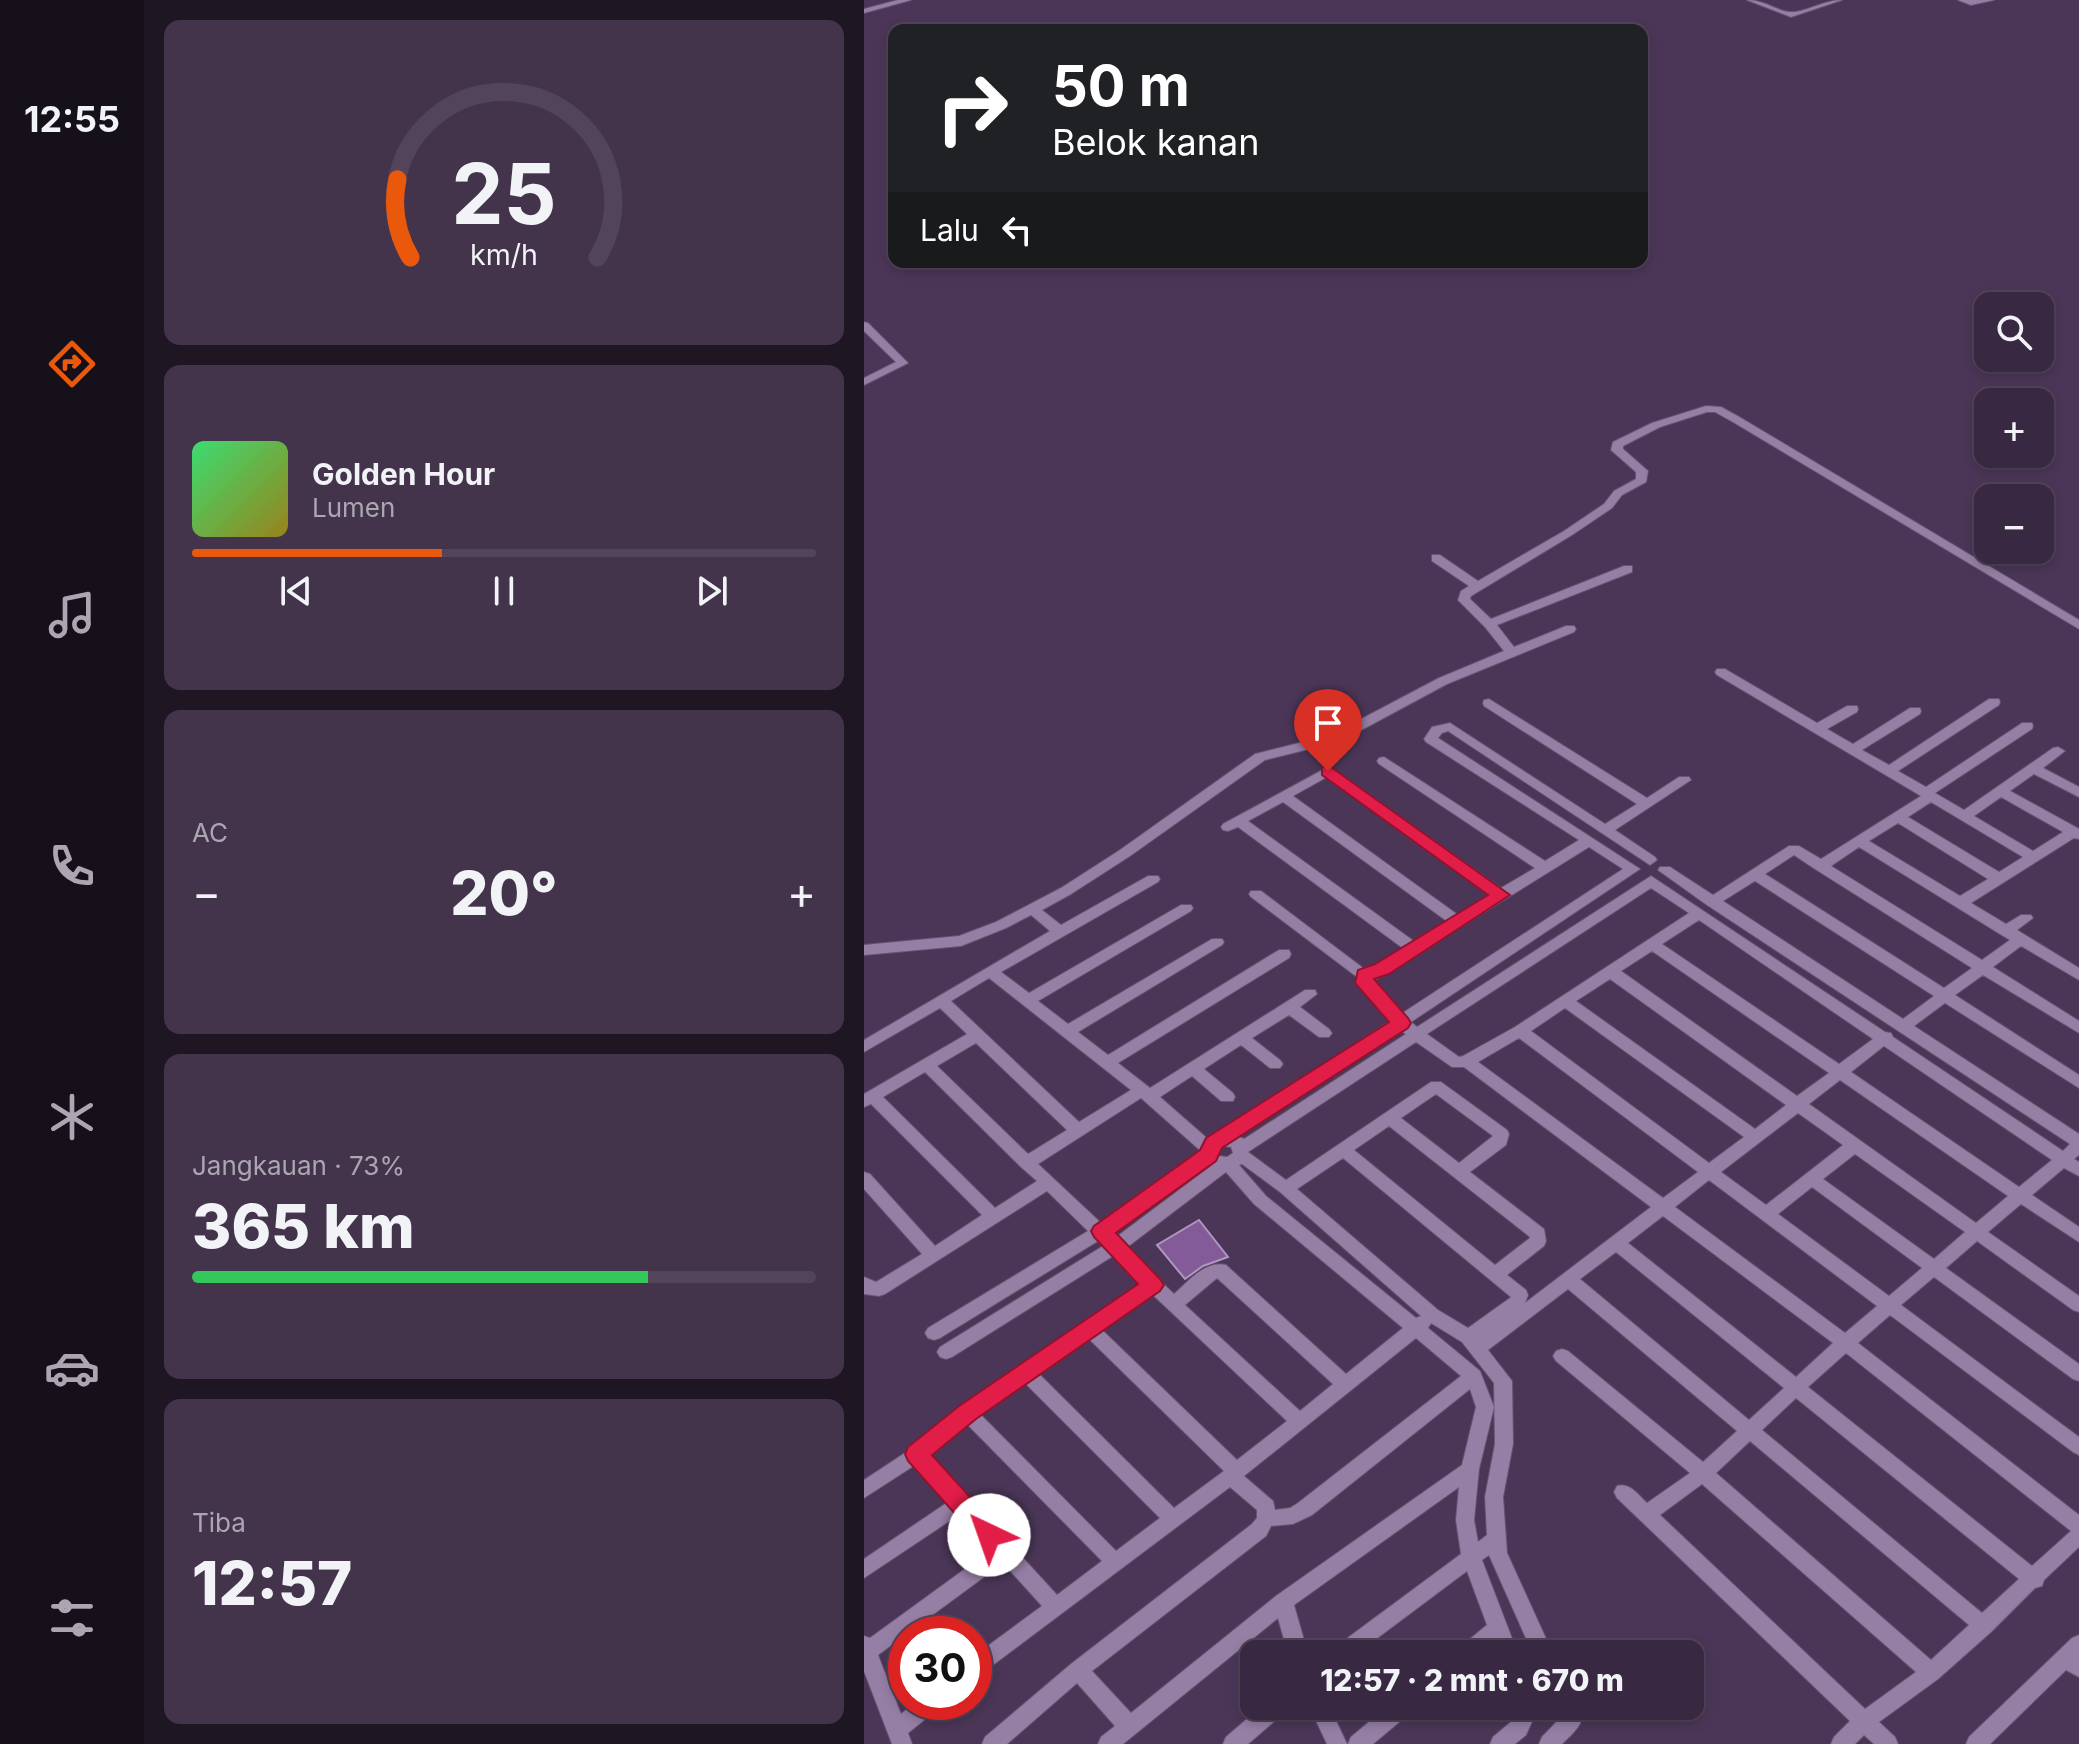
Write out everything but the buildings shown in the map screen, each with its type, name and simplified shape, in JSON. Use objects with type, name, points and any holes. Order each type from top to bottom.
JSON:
[{"type":"street","points":[[864,11],[907,0]]},
{"type":"street","points":[[1751,0],[1791,15],[1838,0]]},
{"type":"street","points":[[1962,0],[1971,3],[1990,0]]},
{"type":"street","points":[[864,325],[903,363],[864,382]]},
{"type":"street","points":[[1513,654],[1464,600],[1477,586],[1568,533],[1608,506],[1618,493],[1642,480],[1642,471],[1617,450],[1617,444],[1656,425],[1712,408],[1910,521],[2079,625]]},
{"type":"street","points":[[1436,558],[1477,586]]},
{"type":"street","points":[[1489,624],[1628,569]]},
{"type":"street","points":[[864,950],[961,941],[1032,909],[1125,853],[1260,757],[1304,743],[1336,738],[1443,681],[1570,629]]},
{"type":"street","points":[[1721,672],[2034,857]]},
{"type":"street","points":[[1889,771],[1994,702]]},
{"type":"street","points":[[1489,703],[1647,804]]},
{"type":"street","points":[[1817,729],[1852,709]]},
{"type":"street","points":[[1853,750],[1915,711]]},
{"type":"street","points":[[1820,866],[1898,817],[2027,726]]},
{"type":"street","points":[[1647,1514],[1703,1473],[1845,1343],[2021,1197],[2064,1160],[2079,1144],[1905,1025],[1712,902],[1665,870],[1661,863],[1650,860],[1450,727],[1443,727],[1430,736],[1633,869],[1639,878],[1651,881],[1886,1037],[2064,1160],[2079,1170]]},
{"type":"street","points":[[1965,816],[2058,751]]},
{"type":"street","points":[[1384,761],[1545,868]]},
{"type":"street","points":[[2034,768],[2079,793]]},
{"type":"street","points":[[1414,949],[1233,824],[1328,771],[1501,895]]},
{"type":"street","points":[[1605,830],[1684,780]]},
{"type":"street","points":[[2000,791],[2076,834]]},
{"type":"street","points":[[1283,796],[1458,922]]},
{"type":"street","points":[[1898,817],[1999,879]]},
{"type":"street","points":[[1960,903],[2076,834]]},
{"type":"street","points":[[1256,894],[1365,975],[1371,976],[1588,841]]},
{"type":"street","points":[[1859,841],[2079,975]]},
{"type":"street","points":[[1712,902],[1794,849],[2079,1028]]},
{"type":"street","points":[[934,1333],[1102,1231],[1213,1148],[1550,921],[1633,869],[1640,861],[1650,860]]},
{"type":"street","points":[[946,1352],[1115,1247],[1234,1158],[1568,934],[1661,877],[1665,870]]},
{"type":"street","points":[[1755,874],[2079,1082]]},
{"type":"street","points":[[864,1047],[1153,879]]},
{"type":"street","points":[[1027,1001],[1186,908]]},
{"type":"street","points":[[1032,909],[1060,931]]},
{"type":"street","points":[[1365,975],[1364,983],[1405,1042],[1457,1063],[1467,1061],[1520,1031],[1699,913]]},
{"type":"street","points":[[1715,924],[1731,913]]},
{"type":"street","points":[[2005,931],[2026,918]]},
{"type":"street","points":[[1550,921],[1568,934]]},
{"type":"street","points":[[1905,1025],[2020,940]]},
{"type":"street","points":[[1067,1031],[1217,942]]},
{"type":"street","points":[[1652,944],[2079,1236]]},
{"type":"street","points":[[2048,957],[2062,945]]},
{"type":"street","points":[[1107,1063],[1284,954]]},
{"type":"street","points":[[990,971],[1213,1148]]},
{"type":"street","points":[[1610,971],[2079,1305]]},
{"type":"street","points":[[1027,1163],[1078,1131],[1193,1068],[1310,994]]},
{"type":"street","points":[[942,1001],[1078,1131]]},
{"type":"street","points":[[1565,1001],[1756,1138]]},
{"type":"street","points":[[1289,1007],[1324,1033]]},
{"type":"street","points":[[1520,1031],[2079,1447]]},
{"type":"street","points":[[979,1034],[869,1099],[993,1216]]},
{"type":"street","points":[[1472,1343],[1568,1279],[1886,1037]]},
{"type":"street","points":[[1242,1038],[1275,1064]]},
{"type":"street","points":[[1467,1061],[1845,1343],[2079,1526]]},
{"type":"street","points":[[928,1066],[1102,1231],[1153,1285],[1299,1421]]},
{"type":"street","points":[[1193,1068],[1227,1097]]},
{"type":"street","points":[[1286,1188],[1436,1086],[1464,1105],[1502,1138],[1460,1171]]},
{"type":"street","points":[[1390,1118],[1540,1237],[1496,1274]]},
{"type":"street","points":[[1213,1148],[1230,1139],[1234,1158],[1260,1200],[1424,1321],[1472,1343],[1503,1381],[1504,1444],[1494,1497],[1496,1539],[1518,1605],[1536,1640]]},
{"type":"street","points":[[1768,1213],[1855,1145]]},
{"type":"street","points":[[1213,1148],[1212,1160],[1234,1158],[1286,1188],[1424,1321],[1474,1376],[1485,1407],[1470,1469],[1465,1520],[1471,1556],[1501,1640]]},
{"type":"street","points":[[1344,1150],[1513,1286],[1519,1299],[1472,1343]]},
{"type":"street","points":[[864,1178],[933,1255]]},
{"type":"street","points":[[1812,1179],[2079,1374]]},
{"type":"street","points":[[864,1284],[868,1289],[879,1289],[1048,1182]]},
{"type":"street","points":[[1141,1203],[1156,1216]]},
{"type":"street","points":[[1616,1243],[2035,1580]]},
{"type":"street","points":[[1175,1304],[1208,1274],[1220,1270],[1345,1384]]},
{"type":"street","points":[[1568,1279],[1984,1626]]},
{"type":"street","points":[[864,1490],[917,1454],[967,1412],[1153,1285]]},
{"type":"street","points":[[992,1654],[1233,1474],[1424,1321]]},
{"type":"street","points":[[992,1744],[1078,1670],[1259,1530],[1266,1519],[1266,1507],[1090,1329]]},
{"type":"street","points":[[1562,1356],[1703,1473],[1931,1673]]},
{"type":"street","points":[[1026,1373],[1173,1519]]},
{"type":"street","points":[[1266,1519],[1293,1516],[1305,1509],[1474,1376]]},
{"type":"street","points":[[967,1412],[1115,1562]]},
{"type":"street","points":[[917,1454],[1054,1606]]},
{"type":"street","points":[[1108,1744],[1283,1602],[1470,1469]]},
{"type":"street","points":[[1623,1492],[1888,1744]]},
{"type":"street","points":[[864,1570],[961,1503]]},
{"type":"street","points":[[1841,1744],[1863,1722],[1931,1673],[2035,1580],[2079,1535]]},
{"type":"street","points":[[1360,1640],[1496,1539]]},
{"type":"street","points":[[915,1720],[899,1737],[865,1648],[1004,1551]]},
{"type":"street","points":[[1283,1602],[1294,1640]]},
{"type":"street","points":[[1484,1640],[1496,1630]]},
{"type":"street","points":[[1976,1744],[2074,1657]]},
{"type":"street","points":[[1078,1670],[1129,1726]]},
{"type":"street","points":[[1233,1744],[1261,1720]]},
{"type":"street","points":[[1326,1720],[1337,1744]]},
{"type":"street","points":[[1358,1744],[1386,1720]]},
{"type":"street","points":[[1500,1744],[1519,1728],[1523,1720]]},
{"type":"street","points":[[1549,1744],[1571,1720]]},
{"type":"route","points":[[989,1535],[917,1454],[967,1412],[1153,1285],[1102,1231],[1209,1155],[1213,1143],[1401,1023],[1364,983],[1365,975],[1371,976],[1501,895],[1328,771]]}]
